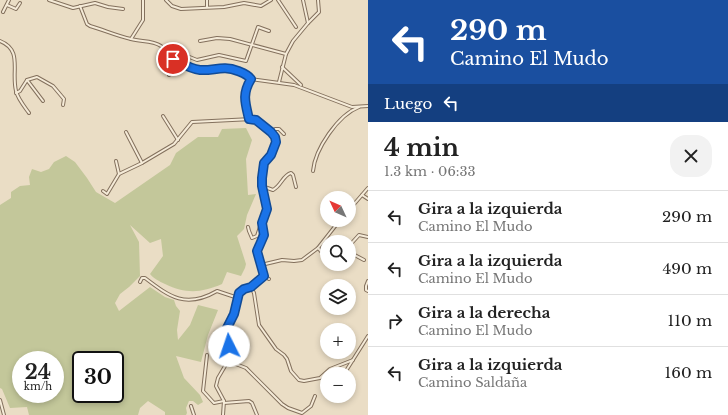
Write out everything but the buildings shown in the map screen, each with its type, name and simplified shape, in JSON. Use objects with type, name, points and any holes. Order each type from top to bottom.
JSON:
[{"type":"street","points":[[3,12],[9,0]]},
{"type":"street","points":[[49,0],[73,8],[95,3],[108,7],[124,9]]},
{"type":"street","points":[[131,39],[143,20],[143,0]]},
{"type":"street","points":[[166,0],[176,8],[181,9],[224,7],[244,3],[261,6],[271,0]]},
{"type":"street","points":[[207,0],[207,7]]},
{"type":"street","points":[[278,0],[296,28]]},
{"type":"street","points":[[303,0],[308,23]]},
{"type":"street","points":[[279,82],[286,54],[308,23],[319,12],[318,0]]},
{"type":"street","points":[[7,5],[16,9],[20,2]]},
{"type":"street","points":[[80,6],[87,24],[90,26],[131,39],[161,46],[173,59],[188,67],[199,70],[224,67],[247,74],[251,79],[279,82],[309,90],[352,107],[368,106]]},
{"type":"street","points":[[187,56],[198,60],[219,55],[246,61],[258,28],[269,31]]},
{"type":"street","points":[[200,41],[217,38],[230,39],[286,54]]},
{"type":"street","points":[[0,41],[8,44],[14,51],[16,93],[29,113]]},
{"type":"street","points":[[169,76],[181,63]]},
{"type":"street","points":[[282,67],[301,85]]},
{"type":"street","points":[[16,93],[20,91],[27,80],[36,78],[53,86],[64,99],[63,105]]},
{"type":"street","points":[[249,119],[244,95],[246,87],[251,79]]},
{"type":"street","points":[[27,80],[44,101]]},
{"type":"street","points":[[313,171],[316,158],[332,130],[344,116],[352,110],[362,106]]},
{"type":"street","points":[[163,116],[178,140]]},
{"type":"street","points":[[103,191],[107,194],[119,174],[142,163],[174,144],[192,122],[249,119],[256,120],[271,132],[275,137],[276,142],[271,155],[264,163],[262,186],[267,209],[257,236],[252,238],[248,227]]},
{"type":"street","points":[[271,132],[275,129],[279,129],[284,134]]},
{"type":"street","points":[[126,132],[142,163]]},
{"type":"street","points":[[116,161],[119,174]]},
{"type":"street","points":[[262,186],[273,190],[278,187],[286,175],[291,173],[293,175],[296,187]]},
{"type":"street","points":[[356,202],[368,188]]},
{"type":"street","points":[[362,195],[368,199]]},
{"type":"street","points":[[262,223],[264,235],[257,251],[264,276],[269,279]]},
{"type":"street","points":[[261,265],[282,260],[302,260],[318,248],[334,227]]},
{"type":"street","points":[[356,238],[359,235],[368,237]]},
{"type":"street","points":[[356,256],[364,260]]},
{"type":"street","points":[[223,415],[224,402],[216,386],[218,378],[228,361],[229,346],[225,332],[234,314],[239,293],[244,289],[251,287],[264,276]]},
{"type":"street","points":[[140,282],[142,278],[145,278],[166,294],[179,299],[198,299],[217,291],[238,298]]},
{"type":"street","points":[[368,281],[366,286],[366,290],[368,291]]},
{"type":"street","points":[[251,287],[254,293],[260,324],[276,349],[287,359],[291,371],[299,380],[320,378],[330,369],[353,360]]},
{"type":"street","points":[[348,367],[368,336]]},
{"type":"street","points":[[207,355],[203,391],[206,396],[214,403],[249,401],[252,403],[257,415]]},
{"type":"street","points":[[228,361],[246,368],[282,404],[288,408],[302,413],[311,406],[315,396]]},
{"type":"street","points":[[0,400],[4,415]]},
{"type":"street","points":[[191,406],[194,415]]},
{"type":"green space","points":[[246,128],[252,140],[246,159],[248,195],[256,194],[247,215],[244,229],[237,236],[246,264],[241,276],[227,272],[222,284],[200,291],[187,291],[165,284],[155,279],[150,274],[163,256],[161,239],[150,243],[130,225],[139,242],[140,276],[120,294],[115,303],[119,311],[150,287],[165,297],[174,300],[180,311],[177,330],[178,340],[190,325],[198,305],[218,310],[208,335],[201,362],[176,356],[184,378],[200,395],[203,402],[198,405],[193,401],[189,401],[186,408],[186,415],[165,415],[165,412],[148,401],[140,408],[138,415],[29,415],[27,407],[10,408],[2,389],[0,388],[0,205],[11,198],[11,192],[20,186],[30,185],[29,177],[32,169],[41,172],[49,169],[54,162],[66,156],[75,162],[96,192],[115,203],[170,165],[176,153],[198,137],[218,137],[222,129]]},
{"type":"route","points":[[173,59],[188,67],[199,70],[224,67],[247,74],[251,79],[246,87],[244,95],[249,119],[252,118],[264,126],[275,137],[276,142],[271,155],[264,163],[262,178],[262,186],[267,209],[262,223],[264,235],[257,251],[264,276],[251,287],[244,289],[239,293],[234,314],[225,332],[229,346]]}]
